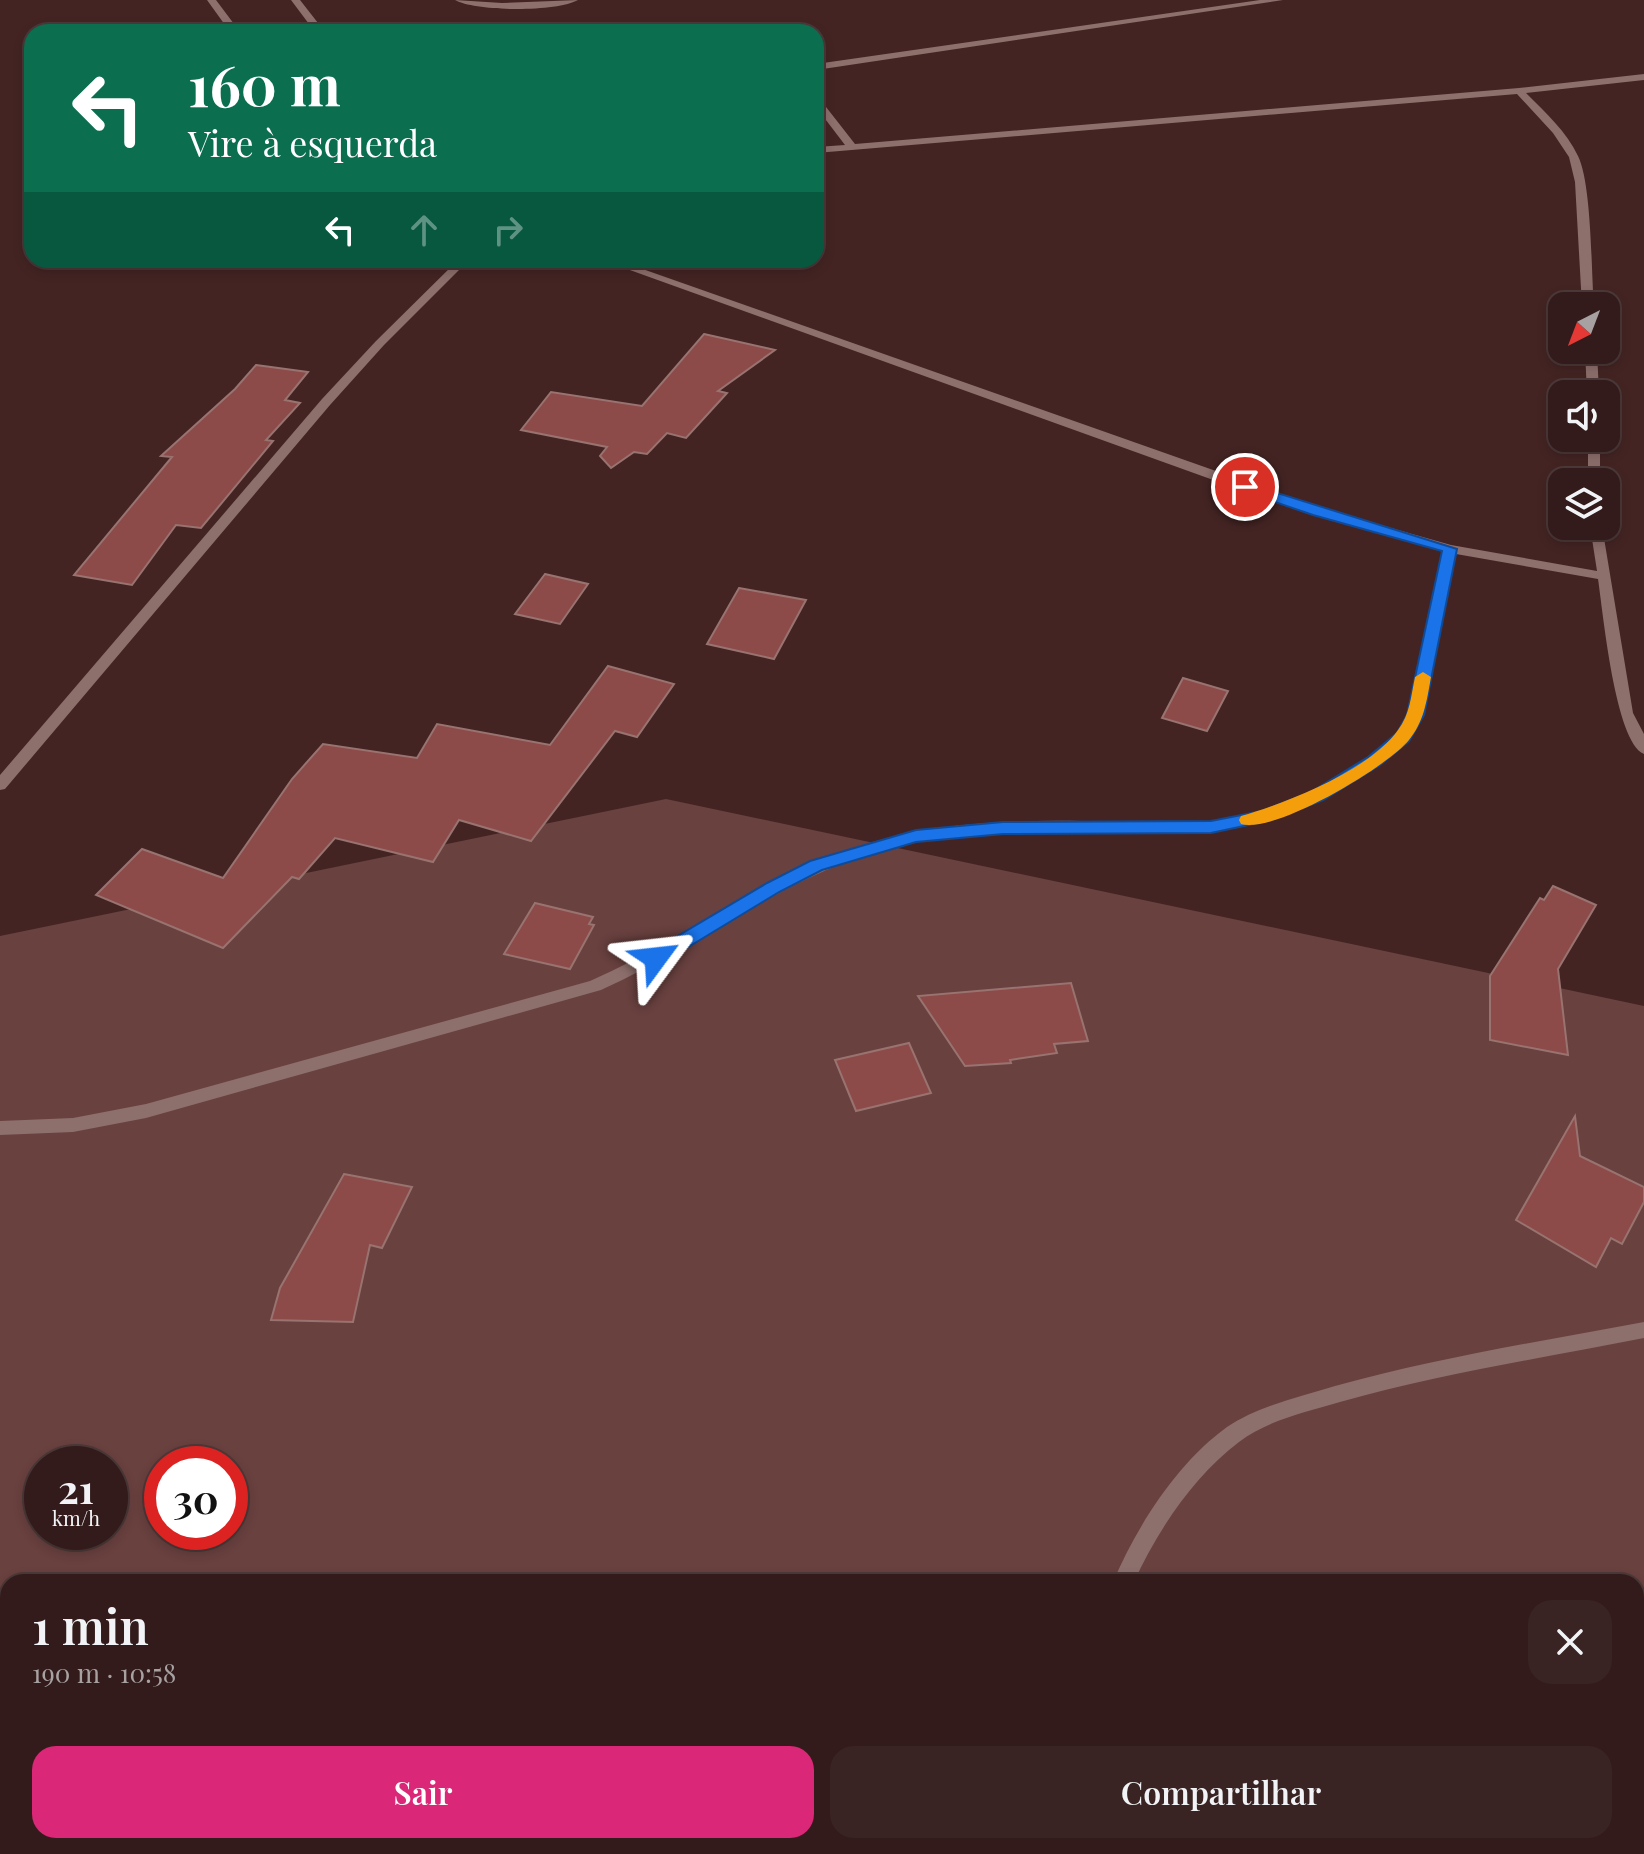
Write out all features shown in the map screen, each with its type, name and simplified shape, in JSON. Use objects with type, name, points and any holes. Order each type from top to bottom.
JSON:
[{"type":"street","points":[[211,0],[229,24]]},
{"type":"street","points":[[295,0],[314,24]]},
{"type":"street","points":[[459,0],[480,6],[515,7],[574,0]]},
{"type":"street","points":[[824,66],[1279,0]]},
{"type":"street","points":[[824,149],[1519,91],[1644,77]]},
{"type":"street","points":[[1519,91],[1557,131],[1574,157],[1580,182],[1587,292]]},
{"type":"street","points":[[824,110],[852,147]]},
{"type":"street","points":[[0,785],[326,402],[456,268]]},
{"type":"street","points":[[629,268],[1319,512],[1450,549],[1602,576]]},
{"type":"street","points":[[1598,540],[1626,713],[1644,749]]},
{"type":"street","points":[[0,1128],[73,1125],[146,1111],[595,986],[656,958],[816,866],[916,836],[1064,826],[1211,827],[1279,811],[1317,796],[1374,761],[1403,737],[1416,715],[1450,549]]},
{"type":"street","points":[[1126,1574],[1133,1559],[1201,1463],[1233,1434],[1258,1421],[1383,1380],[1644,1330]]},
{"type":"shaded area","points":[[666,799],[1644,1006],[1644,1574],[0,1574],[0,936]]},
{"type":"building","points":[[704,334],[775,350],[718,391],[727,393],[686,438],[667,433],[647,454],[634,452],[611,468],[600,456],[607,447],[521,430],[551,392],[642,406]]},
{"type":"building","points":[[256,365],[308,372],[285,400],[300,403],[266,440],[273,441],[201,528],[176,525],[132,585],[74,575],[172,457],[161,456],[235,389]]},
{"type":"building","points":[[545,574],[588,584],[560,624],[515,614]]},
{"type":"building","points":[[739,588],[806,600],[774,659],[707,644]]},
{"type":"building","points":[[608,666],[674,684],[637,737],[615,731],[531,841],[459,820],[433,862],[335,838],[299,879],[292,877],[223,948],[96,895],[142,849],[223,878],[292,779],[323,744],[417,758],[437,724],[550,745]]},
{"type":"building","points":[[1183,678],[1228,691],[1207,731],[1162,718]]},
{"type":"building","points":[[1553,886],[1596,905],[1558,969],[1568,1055],[1490,1040],[1490,976],[1540,898],[1544,900]]},
{"type":"building","points":[[535,903],[593,917],[589,924],[594,925],[570,969],[504,954]]},
{"type":"building","points":[[1071,983],[1088,1041],[1054,1044],[1057,1053],[1010,1060],[1011,1063],[965,1066],[918,996]]},
{"type":"building","points":[[909,1043],[931,1093],[856,1111],[835,1060]]},
{"type":"building","points":[[1575,1116],[1580,1156],[1644,1187],[1644,1202],[1622,1244],[1611,1238],[1596,1267],[1516,1220]]},
{"type":"building","points":[[344,1174],[412,1187],[382,1248],[370,1245],[353,1322],[271,1320],[280,1288]]},
{"type":"slow traffic","points":[[1247,820],[1317,796],[1374,761],[1403,737],[1416,715],[1423,677]]},
{"type":"route","points":[[656,958],[816,866],[872,848],[916,836],[1003,828],[1211,827],[1266,816],[1317,796],[1374,761],[1403,737],[1416,715],[1450,549],[1319,512],[1245,487]]}]
